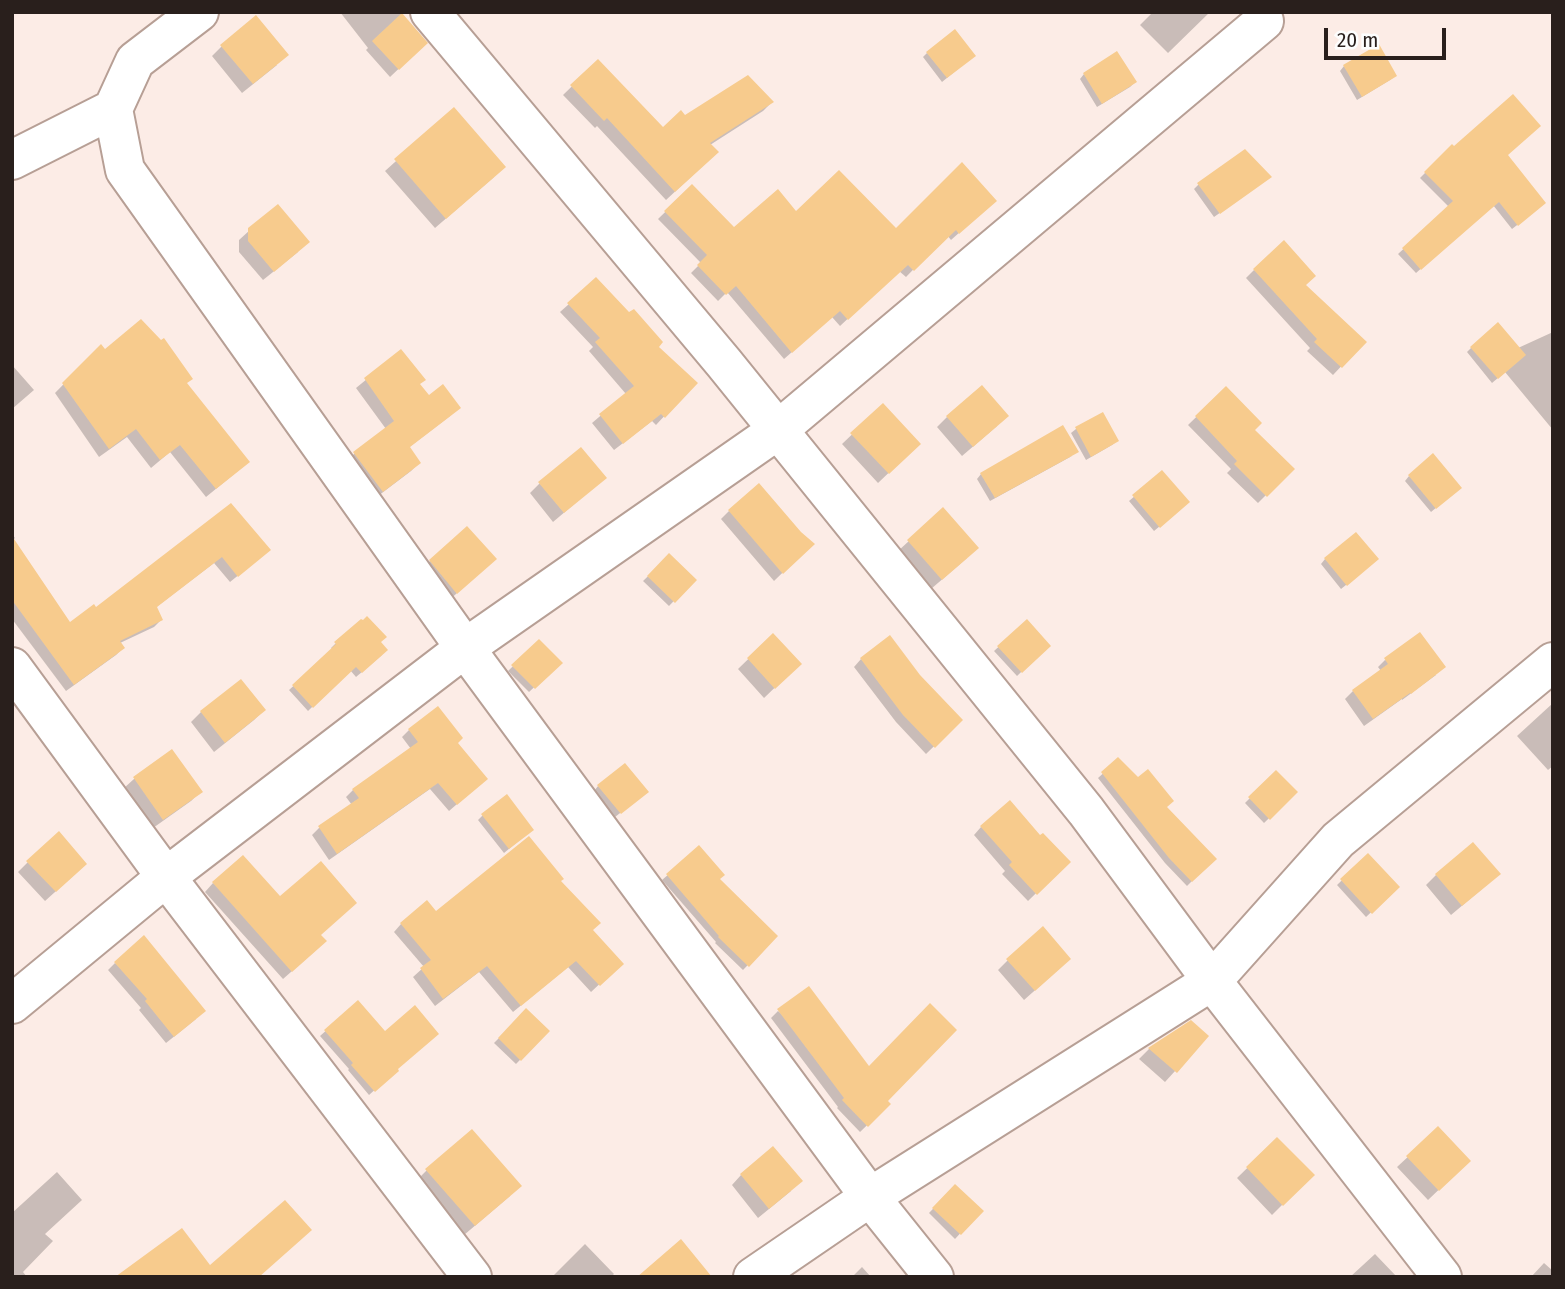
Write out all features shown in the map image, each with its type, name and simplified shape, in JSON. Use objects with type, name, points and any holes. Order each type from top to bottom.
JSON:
[{"type":"street","points":[[199,12],[135,61],[113,109],[125,170],[465,648],[870,1196],[934,1277]]},
{"type":"street","points":[[429,12],[778,430],[1086,811],[1212,981],[1441,1277]]},
{"type":"street","points":[[12,1004],[166,877],[465,648],[778,430],[1264,21]]},
{"type":"street","points":[[12,160],[113,109]]},
{"type":"street","points":[[753,1277],[870,1196],[1212,981],[1338,840],[1553,662]]},
{"type":"street","points":[[12,667],[166,877],[472,1277]]},
{"type":"building","points":[[402,13],[428,43],[399,70],[372,41]]},
{"type":"building","points":[[256,15],[289,55],[253,84],[220,45]]},
{"type":"building","points":[[955,29],[976,56],[947,78],[926,52]]},
{"type":"building","points":[[1379,44],[1397,76],[1362,97],[1343,65]]},
{"type":"building","points":[[1117,51],[1137,82],[1102,104],[1083,73]]},
{"type":"building","points":[[598,59],[663,127],[681,110],[685,115],[748,75],[774,102],[710,143],[719,152],[675,192],[607,118],[604,121],[570,85]]},
{"type":"building","points":[[1513,94],[1541,126],[1508,155],[1546,203],[1518,226],[1499,202],[1421,270],[1402,248],[1453,201],[1424,172],[1452,144],[1454,146]]},
{"type":"building","points":[[454,107],[506,167],[446,219],[394,159]]},
{"type":"building","points":[[1245,149],[1272,177],[1220,214],[1197,183]]},
{"type":"building","points":[[962,162],[997,201],[959,234],[956,230],[914,271],[908,265],[848,320],[840,311],[792,353],[736,286],[726,295],[697,265],[707,255],[664,211],[692,184],[734,227],[778,189],[796,211],[839,170],[896,228]]},
{"type":"building","points":[[278,204],[310,242],[274,272],[248,241],[248,228]]},
{"type":"building","points":[[1284,240],[1316,276],[1306,285],[1367,342],[1342,368],[1314,342],[1317,339],[1253,269]]},
{"type":"building","points":[[596,277],[629,312],[634,309],[663,342],[659,347],[698,383],[665,418],[661,414],[623,444],[599,414],[634,386],[595,342],[600,338],[567,303]]},
{"type":"building","points":[[141,319],[161,340],[164,338],[193,379],[187,383],[250,462],[216,489],[180,445],[160,460],[136,429],[109,449],[62,383],[101,344],[105,349]]},
{"type":"building","points":[[1498,322],[1526,355],[1498,379],[1470,347]]},
{"type":"building","points":[[401,349],[426,380],[420,384],[429,395],[443,384],[461,408],[410,447],[421,463],[383,492],[353,452],[394,421],[364,378]]},
{"type":"building","points":[[982,385],[1009,416],[973,447],[946,416]]},
{"type":"building","points":[[1226,386],[1262,423],[1255,430],[1295,469],[1267,497],[1234,464],[1237,461],[1195,416]]},
{"type":"building","points":[[883,403],[921,444],[889,474],[850,433]]},
{"type":"building","points":[[1103,412],[1119,441],[1091,457],[1075,427]]},
{"type":"building","points":[[1063,425],[1079,452],[995,498],[980,473]]},
{"type":"building","points":[[581,447],[607,478],[564,513],[538,482]]},
{"type":"building","points":[[1433,453],[1462,488],[1436,509],[1408,475]]},
{"type":"building","points":[[1162,470],[1190,502],[1160,528],[1132,495]]},
{"type":"building","points":[[759,483],[801,532],[815,544],[783,574],[728,510]]},
{"type":"building","points":[[231,503],[271,550],[238,577],[222,557],[157,607],[163,620],[120,641],[125,648],[74,685],[12,600],[12,536],[70,622],[94,604],[96,607]]},
{"type":"building","points":[[943,507],[979,548],[942,580],[907,540]]},
{"type":"building","points":[[467,526],[497,559],[457,594],[429,560]]},
{"type":"building","points":[[1356,532],[1379,559],[1347,586],[1324,558]]},
{"type":"building","points":[[669,553],[697,580],[675,603],[647,576]]},
{"type":"building","points":[[367,616],[387,637],[381,642],[388,650],[362,673],[356,667],[313,708],[292,685],[336,644],[334,642]]},
{"type":"building","points":[[1027,619],[1051,646],[1022,673],[997,646]]},
{"type":"building","points":[[1420,632],[1446,667],[1373,719],[1352,690],[1388,664],[1384,658]]},
{"type":"building","points":[[773,633],[802,664],[775,689],[747,658]]},
{"type":"building","points":[[890,635],[920,675],[963,720],[935,748],[903,715],[860,658]]},
{"type":"building","points":[[539,639],[563,663],[535,689],[511,665]]},
{"type":"building","points":[[241,679],[266,710],[225,743],[200,711]]},
{"type":"building","points":[[438,706],[463,738],[458,743],[488,779],[457,805],[438,783],[337,854],[318,826],[359,798],[352,789],[418,742],[408,729]]},
{"type":"building","points":[[172,749],[203,792],[163,820],[133,777]]},
{"type":"building","points":[[1118,757],[1138,777],[1148,769],[1174,801],[1167,807],[1217,859],[1192,882],[1169,858],[1101,772]]},
{"type":"building","points":[[625,763],[649,792],[621,814],[597,785]]},
{"type":"building","points":[[1276,770],[1298,792],[1270,820],[1248,797]]},
{"type":"building","points":[[507,794],[534,830],[509,849],[481,814]]},
{"type":"building","points":[[1010,800],[1040,835],[1043,833],[1071,862],[1037,895],[1009,865],[1012,862],[980,826]]},
{"type":"building","points":[[59,831],[87,864],[56,892],[26,861]]},
{"type":"building","points":[[529,836],[564,879],[561,881],[601,923],[593,930],[624,964],[600,986],[576,961],[521,1006],[487,966],[443,999],[420,968],[431,960],[400,923],[427,900],[436,911]]},
{"type":"building","points":[[1473,842],[1501,874],[1462,906],[1435,874]]},
{"type":"building","points":[[699,845],[725,875],[720,879],[778,936],[749,967],[718,937],[666,874]]},
{"type":"building","points":[[1368,853],[1400,887],[1372,914],[1340,879]]},
{"type":"building","points":[[243,855],[280,896],[321,861],[357,903],[321,935],[327,941],[292,972],[212,882]]},
{"type":"building","points":[[1043,926],[1071,959],[1035,991],[1006,959]]},
{"type":"building","points":[[144,935],[206,1011],[174,1037],[145,1001],[147,999],[114,962]]},
{"type":"building","points":[[809,986],[869,1066],[930,1003],[957,1030],[888,1101],[891,1104],[868,1127],[842,1100],[844,1098],[777,1009]]},
{"type":"building","points":[[358,1000],[385,1031],[415,1005],[439,1034],[375,1092],[324,1030]]},
{"type":"building","points":[[526,1008],[550,1031],[521,1061],[498,1038]]},
{"type":"building","points":[[1191,1020],[1209,1036],[1177,1073],[1148,1048]]},
{"type":"building","points":[[1438,1126],[1471,1161],[1439,1191],[1406,1156]]},
{"type":"building","points":[[472,1129],[522,1186],[475,1226],[425,1169]]},
{"type":"building","points":[[1277,1137],[1315,1175],[1283,1206],[1246,1167]]},
{"type":"building","points":[[773,1146],[803,1181],[769,1209],[740,1174]]},
{"type":"building","points":[[955,1184],[984,1211],[961,1235],[932,1208]]},
{"type":"building","points":[[285,1200],[312,1230],[259,1277],[115,1277],[182,1228],[210,1265]]},
{"type":"building","points":[[681,1239],[712,1277],[637,1277]]}]
